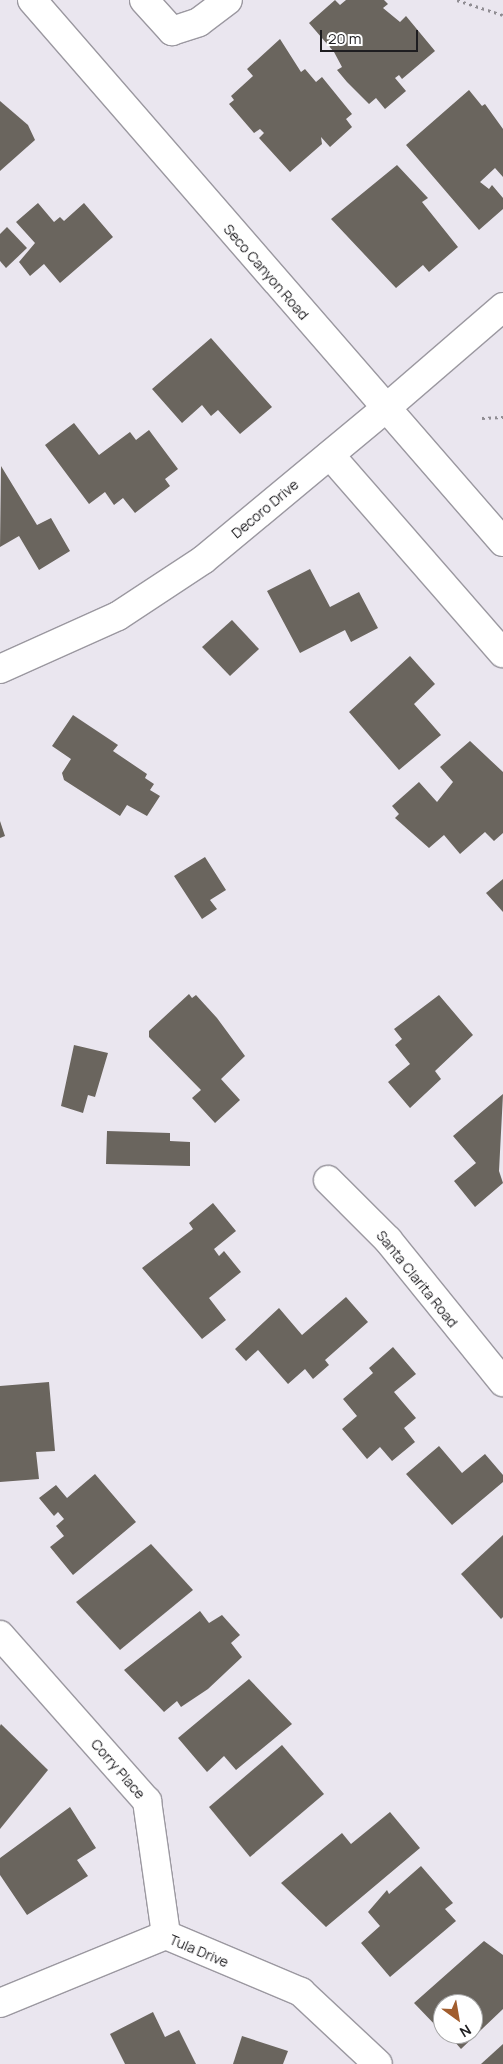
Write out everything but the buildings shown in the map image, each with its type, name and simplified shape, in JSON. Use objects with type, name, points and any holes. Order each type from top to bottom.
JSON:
[{"type":"street","name":"Seco Canyon Road","points":[[32,0],[385,409],[503,542]]},
{"type":"street","points":[[144,0],[172,31],[199,22],[228,0]]},
{"type":"street","name":"Decoro Drive","points":[[0,670],[78,637],[138,604],[203,560],[385,409],[503,307]]},
{"type":"street","points":[[330,455],[503,653]]},
{"type":"street","name":"Santa Clarita Road","points":[[328,1180],[388,1240],[503,1382]]},
{"type":"street","name":"Corry Place","points":[[0,1635],[147,1801],[166,1935]]},
{"type":"street","name":"Tula Drive","points":[[0,2003],[166,1935],[301,1992],[378,2064]]},
{"type":"path","points":[[457,0],[503,15]]},
{"type":"path","points":[[482,418],[503,418]]}]
